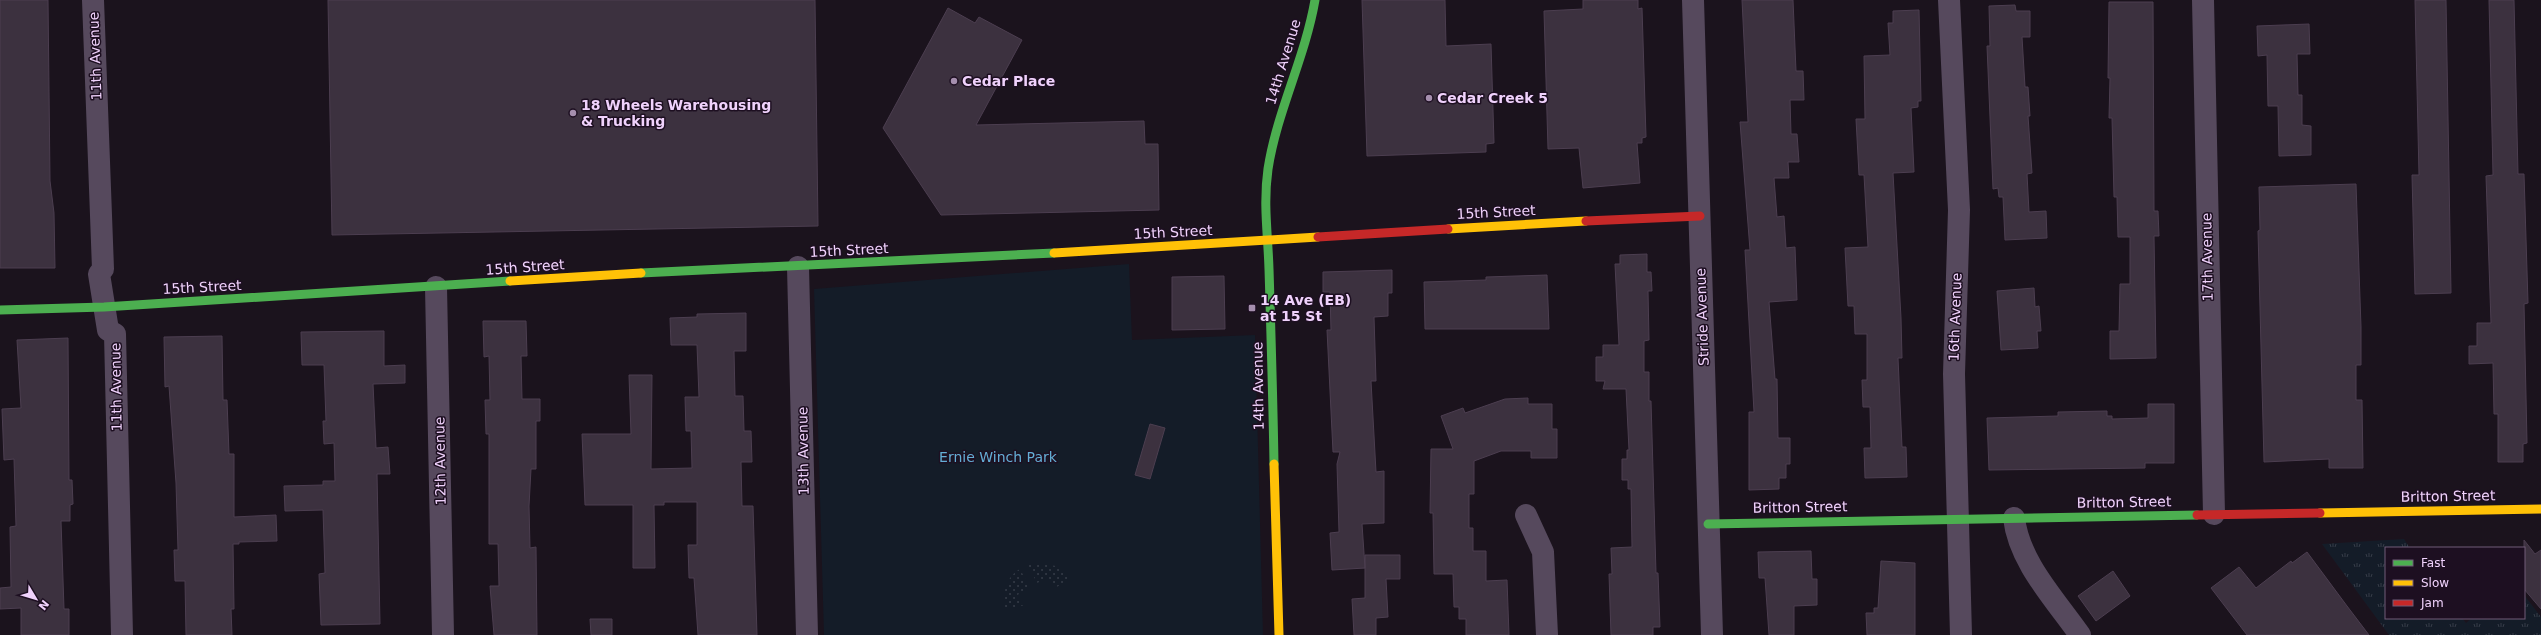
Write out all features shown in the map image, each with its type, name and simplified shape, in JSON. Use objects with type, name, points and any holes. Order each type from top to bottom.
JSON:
[{"type":"street","name":"11th Avenue","points":[[93,0],[103,269],[100,274],[108,330],[115,334],[122,635]]},
{"type":"street","name":"14th Avenue","points":[[1279,635],[1269,261],[1266,240],[1269,165],[1274,141],[1305,44],[1315,0]]},
{"type":"street","name":"Stride Avenue","points":[[1693,0],[1712,635]]},
{"type":"street","name":"16th Avenue","points":[[1949,0],[1959,210],[1954,374],[1961,635]]},
{"type":"street","name":"17th Avenue","points":[[2202,0],[2214,514]]},
{"type":"street","name":"15th Street","points":[[0,310],[104,307],[436,287],[619,274],[798,266],[1529,224],[1700,216]]},
{"type":"street","name":"13th Avenue","points":[[798,266],[807,635]]},
{"type":"street","name":"12th Avenue","points":[[436,287],[443,635]]},
{"type":"street","name":"Britton Street","points":[[1708,524],[1959,518],[2541,509]]},
{"type":"street","points":[[1526,515],[1543,552],[1547,635]]},
{"type":"street","points":[[2014,518],[2018,542],[2029,562],[2080,635]]},
{"type":"green space","name":"Ernie Winch Park","points":[[1129,264],[1132,340],[1255,335],[1263,635],[824,635],[814,289]]},
{"type":"green space","points":[[2404,539],[2409,547],[2385,547],[2385,619],[2463,619],[2466,623],[2471,619],[2525,619],[2525,596],[2541,617],[2541,635],[2389,635],[2322,544]]},
{"type":"green space","points":[[1037,563],[1056,566],[1070,578],[1054,589],[1048,578],[1037,583],[1028,565]]},
{"type":"green space","points":[[1020,569],[1030,588],[1018,594],[1025,605],[1005,610],[1004,593],[1006,587],[1011,577]]},
{"type":"building","points":[[0,0],[48,0],[50,181],[54,213],[55,268],[0,268]]},
{"type":"building","name":"18 Wheels Warehousing & Trucking","points":[[328,0],[815,0],[818,226],[332,235]]},
{"type":"building","name":"Cedar Creek 5","points":[[1362,0],[1445,0],[1446,46],[1491,44],[1494,143],[1486,144],[1486,152],[1367,156]]},
{"type":"building","points":[[1583,0],[1638,0],[1638,9],[1642,8],[1646,137],[1642,138],[1642,143],[1637,143],[1640,183],[1583,188],[1579,148],[1548,149],[1544,11],[1583,9]]},
{"type":"building","points":[[1742,0],[1793,0],[1796,71],[1803,71],[1804,100],[1790,100],[1791,134],[1797,134],[1799,162],[1788,162],[1789,178],[1774,178],[1777,217],[1784,216],[1786,248],[1795,247],[1797,300],[1769,302],[1775,379],[1777,379],[1778,438],[1790,438],[1790,464],[1786,464],[1786,478],[1779,478],[1779,489],[1749,490],[1749,412],[1754,412],[1745,250],[1750,250],[1740,122],[1748,122]]},
{"type":"building","points":[[2415,0],[2446,0],[2451,293],[2415,294],[2412,175],[2419,175]]},
{"type":"building","points":[[2489,0],[2514,0],[2518,174],[2524,174],[2528,303],[2524,304],[2527,443],[2523,444],[2523,462],[2498,462],[2498,414],[2494,414],[2493,363],[2469,364],[2469,346],[2477,346],[2477,323],[2491,323],[2486,176],[2493,175]]},
{"type":"building","points":[[2109,2],[2153,2],[2154,211],[2158,211],[2159,236],[2154,236],[2156,358],[2110,359],[2110,331],[2119,331],[2120,284],[2130,284],[2130,237],[2118,237],[2117,197],[2114,197],[2112,118],[2109,118]]},
{"type":"building","points":[[2015,5],[2016,11],[2030,11],[2030,37],[2022,37],[2025,87],[2028,87],[2030,116],[2028,116],[2032,173],[2027,174],[2029,212],[2046,211],[2047,238],[2005,240],[2003,197],[1999,197],[1998,188],[1993,189],[1987,46],[1990,46],[1989,6]]},
{"type":"building","name":"Cedar Place","points":[[948,8],[975,23],[979,17],[1022,40],[976,125],[1144,121],[1145,144],[1158,144],[1159,210],[941,215],[883,128]]},
{"type":"building","points":[[1919,10],[1921,101],[1918,101],[1918,107],[1911,108],[1914,172],[1893,173],[1901,318],[1902,358],[1898,358],[1902,447],[1906,447],[1907,477],[1865,478],[1864,448],[1871,448],[1870,407],[1863,407],[1862,380],[1867,380],[1867,334],[1855,334],[1854,306],[1848,306],[1845,248],[1868,247],[1864,175],[1859,175],[1856,119],[1865,119],[1864,56],[1890,55],[1888,23],[1893,23],[1893,11]]},
{"type":"building","points":[[2309,24],[2310,54],[2297,54],[2298,95],[2302,95],[2302,125],[2311,126],[2311,155],[2279,156],[2278,106],[2268,106],[2267,55],[2258,56],[2257,26]]},
{"type":"building","points":[[2356,184],[2361,365],[2356,365],[2356,400],[2362,400],[2363,468],[2329,468],[2329,459],[2264,462],[2258,231],[2260,230],[2259,187]]},
{"type":"building","points":[[1647,254],[1647,272],[1651,272],[1652,291],[1648,291],[1649,340],[1644,341],[1644,372],[1649,372],[1649,401],[1651,401],[1656,573],[1658,573],[1660,627],[1653,627],[1653,635],[1611,635],[1609,574],[1612,574],[1611,548],[1632,547],[1631,489],[1628,489],[1628,480],[1622,480],[1622,459],[1627,459],[1627,450],[1629,450],[1626,389],[1603,389],[1605,381],[1596,381],[1596,357],[1603,357],[1603,345],[1619,345],[1615,264],[1620,264],[1620,255]]},
{"type":"building","points":[[1392,270],[1392,293],[1388,293],[1388,316],[1374,317],[1376,381],[1371,381],[1376,472],[1384,471],[1384,523],[1362,524],[1365,568],[1332,570],[1330,533],[1339,532],[1337,464],[1340,452],[1333,452],[1327,330],[1331,330],[1330,292],[1323,292],[1323,272]]},
{"type":"building","points":[[1547,275],[1549,329],[1425,329],[1424,282],[1486,280],[1486,277]]},
{"type":"building","points":[[1224,276],[1225,329],[1172,330],[1172,277]]},
{"type":"building","points":[[2034,288],[2035,307],[2039,306],[2041,331],[2037,331],[2038,348],[2001,350],[1997,291]]},
{"type":"building","points":[[746,313],[746,351],[734,351],[735,396],[743,396],[744,431],[751,431],[752,462],[741,462],[742,506],[753,506],[757,635],[698,635],[694,578],[689,578],[688,545],[697,545],[697,502],[664,502],[664,505],[654,505],[655,568],[633,568],[633,505],[585,505],[582,434],[631,434],[629,375],[652,375],[651,469],[692,468],[691,431],[686,431],[685,397],[699,397],[697,345],[671,345],[670,318],[697,317],[697,314]]},
{"type":"building","points":[[483,321],[526,321],[527,356],[521,356],[522,399],[540,399],[540,421],[536,421],[536,469],[531,469],[529,506],[530,548],[536,547],[537,635],[494,635],[490,586],[499,586],[498,544],[489,544],[489,434],[486,434],[485,400],[490,400],[489,356],[484,357]]},
{"type":"building","points":[[384,331],[384,366],[405,365],[405,383],[373,384],[376,448],[388,447],[390,474],[377,474],[380,624],[321,625],[319,574],[325,573],[323,510],[285,511],[284,486],[323,485],[323,481],[335,481],[334,443],[324,444],[323,421],[326,421],[324,365],[302,365],[301,332]]},
{"type":"building","points":[[222,336],[223,400],[227,400],[229,454],[234,454],[234,517],[276,515],[277,541],[239,542],[239,544],[233,544],[234,609],[231,609],[232,635],[186,635],[185,581],[175,581],[174,550],[178,550],[176,483],[169,386],[165,387],[164,337]]},
{"type":"building","points":[[68,338],[69,480],[72,480],[73,504],[70,505],[70,521],[61,521],[64,609],[69,609],[69,635],[21,635],[21,608],[0,609],[0,588],[11,587],[10,527],[16,526],[14,459],[4,460],[2,409],[21,408],[17,340]]},
{"type":"building","points":[[1528,398],[1528,404],[1552,404],[1552,429],[1557,429],[1557,458],[1531,458],[1531,451],[1501,451],[1474,461],[1474,494],[1469,494],[1469,528],[1473,528],[1473,551],[1486,551],[1486,581],[1507,580],[1509,635],[1466,635],[1466,619],[1459,619],[1459,607],[1454,607],[1453,574],[1434,574],[1433,513],[1430,513],[1431,449],[1453,449],[1441,416],[1463,408],[1465,413],[1505,399]]},
{"type":"building","points":[[2148,404],[2174,404],[2174,463],[2145,463],[2145,468],[1989,470],[1987,418],[2058,416],[2058,412],[2107,411],[2107,416],[2112,416],[2112,419],[2148,418]]},
{"type":"building","points":[[1150,424],[1165,428],[1150,479],[1135,475]]},
{"type":"building","points":[[2524,540],[2535,554],[2541,550],[2541,609],[2525,590]]},
{"type":"building","points":[[1811,551],[1812,579],[1817,579],[1817,605],[1794,606],[1794,635],[1769,635],[1765,578],[1759,578],[1758,552]]},
{"type":"building","points":[[2307,552],[2369,635],[2247,635],[2211,588],[2239,567],[2256,588],[2291,561],[2292,563]]},
{"type":"building","points":[[1365,555],[1400,555],[1400,579],[1386,579],[1388,617],[1376,618],[1376,635],[1354,635],[1352,599],[1365,598]]},
{"type":"building","points":[[1881,561],[1915,563],[1915,635],[1867,635],[1866,613],[1874,613],[1874,608],[1878,608]]},
{"type":"building","points":[[2113,571],[2130,596],[2096,621],[2078,596]]},
{"type":"building","points":[[590,619],[612,619],[612,635],[591,635]]},
{"type":"traffic: fast","points":[[1274,464],[1273,391],[1266,207],[1268,169],[1272,147],[1305,43],[1315,0]]},
{"type":"traffic: fast","points":[[641,273],[1054,253]]},
{"type":"traffic: fast","points":[[0,310],[104,307],[510,281]]},
{"type":"traffic: fast","points":[[1708,524],[2197,515]]},
{"type":"traffic: slow","points":[[1448,229],[1586,221]]},
{"type":"traffic: slow","points":[[1054,253],[1318,237]]},
{"type":"traffic: slow","points":[[510,281],[641,273]]},
{"type":"traffic: slow","points":[[1274,464],[1279,635]]},
{"type":"traffic: slow","points":[[2320,513],[2541,509]]},
{"type":"traffic: jam","points":[[1586,221],[1700,216]]},
{"type":"traffic: jam","points":[[1318,237],[1448,229]]},
{"type":"traffic: jam","points":[[2197,515],[2320,513]]},
{"type":"place","name":"Cedar Place","points":[[954,81]]},
{"type":"place","name":"Cedar Creek 5","points":[[1429,98]]},
{"type":"place","name":"18 Wheels Warehousing & Trucking","points":[[573,113]]},
{"type":"place","name":"14 Ave (EB) at 15 St","points":[[1252,308]]}]
